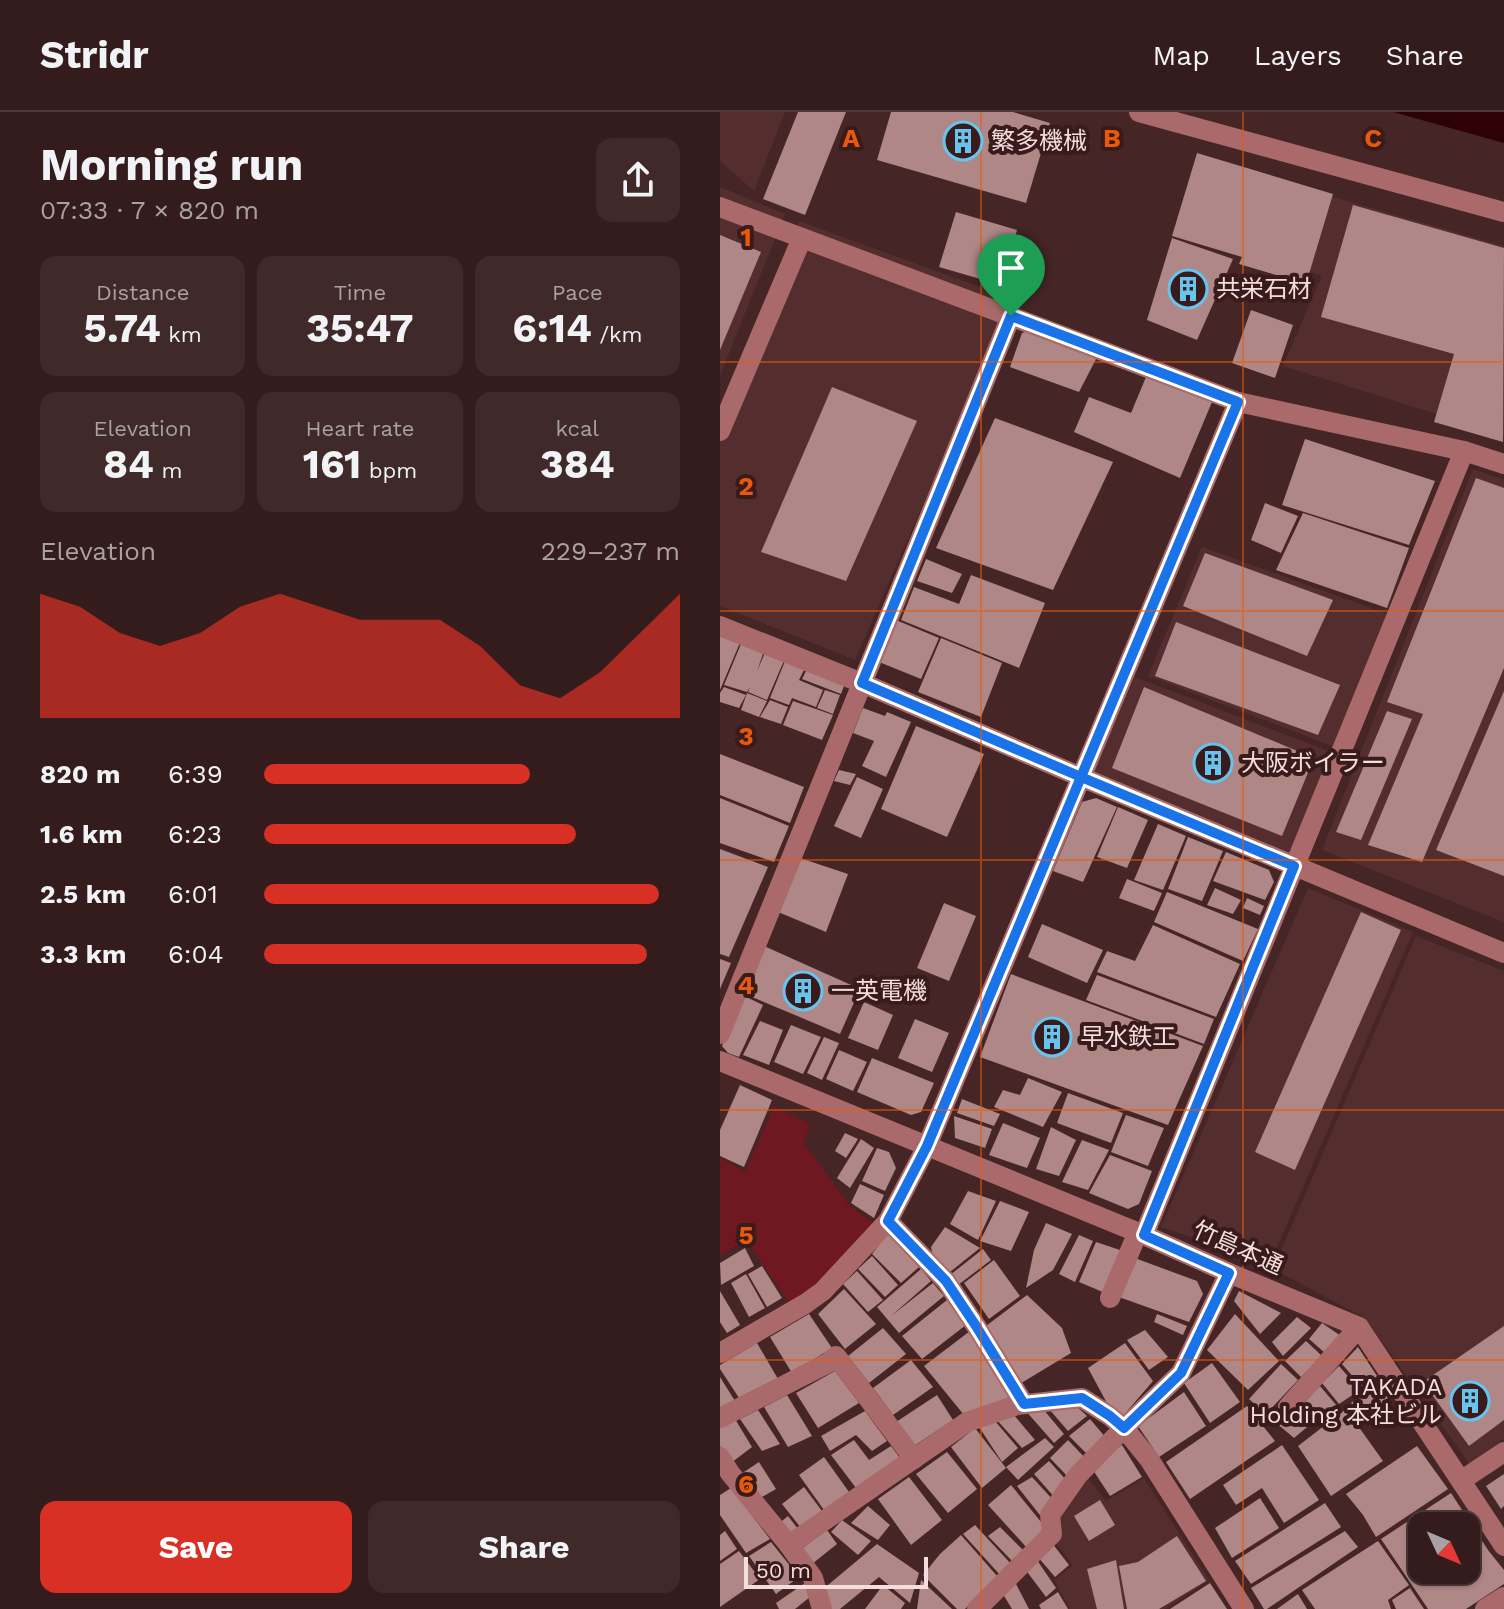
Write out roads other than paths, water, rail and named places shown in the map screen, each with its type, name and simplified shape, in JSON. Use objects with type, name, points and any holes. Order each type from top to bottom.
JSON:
[{"type":"street","points":[[1139,112],[1504,212]]},
{"type":"street","points":[[720,207],[1238,402],[1464,451],[1504,464]]},
{"type":"street","points":[[720,431],[802,238]]},
{"type":"street","points":[[720,1034],[1011,316]]},
{"type":"street","points":[[720,1353],[823,1291],[888,1221],[927,1146],[1238,402]]},
{"type":"street","points":[[1110,1298],[1141,1234],[1464,451]]},
{"type":"street","points":[[720,626],[1504,953]]},
{"type":"street","name":"竹島本通","points":[[720,1061],[1359,1327]]},
{"type":"street","points":[[888,1221],[946,1281],[1024,1404]]},
{"type":"street","points":[[977,1609],[1052,1534],[1050,1515],[1078,1475],[1181,1373],[1229,1273]]},
{"type":"street","points":[[1288,1407],[1359,1327],[1504,1546]]},
{"type":"street","points":[[720,1418],[828,1363],[836,1356],[914,1459]]},
{"type":"street","points":[[789,1545],[967,1422],[1024,1404],[1082,1398],[1124,1428],[1149,1459],[1244,1609]]},
{"type":"street","points":[[1462,1480],[1504,1452]]},
{"type":"street","points":[[723,1470],[789,1545],[813,1578],[822,1609]]},
{"type":"street","points":[[1485,1609],[1504,1597]]},
{"type":"place","name":"繁多機械","points":[[963,141]]},
{"type":"place","name":"共栄石材","points":[[1188,289]]},
{"type":"place","name":"大阪ボイラー","points":[[1213,763]]},
{"type":"place","name":"一英電機","points":[[803,991]]},
{"type":"place","name":"早水鉄工","points":[[1052,1037]]},
{"type":"place","name":"TAKADA Holding 本社ビル","points":[[1470,1401]]}]
